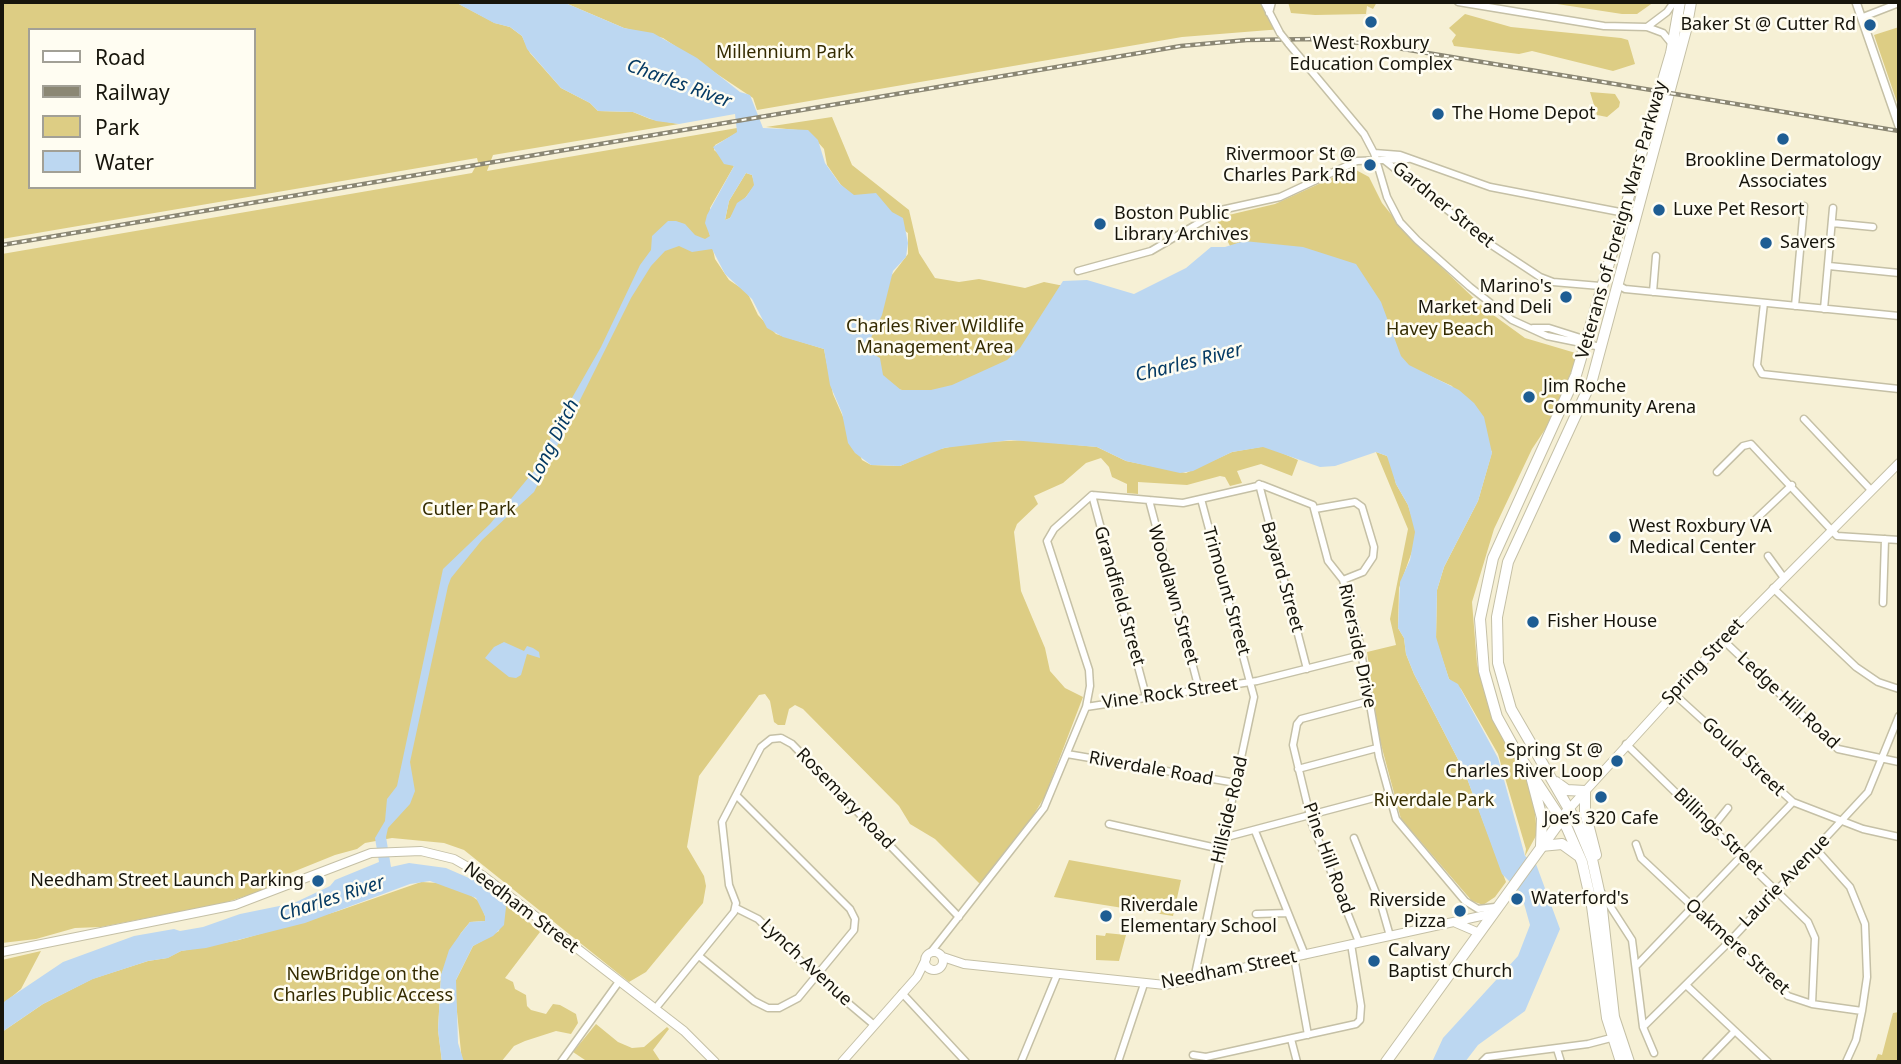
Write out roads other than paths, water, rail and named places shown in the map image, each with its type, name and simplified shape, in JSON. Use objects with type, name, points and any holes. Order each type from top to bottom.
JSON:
[{"type":"main road","name":"Veterans of Foreign Wars Parkway","points":[[1621,1062],[1611,1038],[1592,906],[1580,857],[1561,818],[1501,726],[1487,685],[1480,638],[1483,595],[1498,546],[1566,403],[1600,286],[1625,214],[1673,45],[1680,2]]},
{"type":"main road","name":"Veterans of Foreign Wars Parkway","points":[[1629,1062],[1614,1017],[1600,890],[1586,843],[1569,809],[1519,726],[1504,691],[1496,645],[1499,598],[1512,553],[1584,401],[1601,347],[1686,30],[1691,2]]},
{"type":"main road","name":"Spring Street","points":[[1386,1062],[1561,818],[1723,640],[1899,463]]},
{"type":"main road","points":[[1483,595],[1499,598]]},
{"type":"main road","points":[[1528,770],[1542,818],[1541,846],[1562,844],[1580,857]]},
{"type":"main road","points":[[1549,776],[1566,789],[1585,791],[1585,811],[1596,852],[1600,890]]},
{"type":"main road","name":"Needham Street","points":[[2,952],[248,902],[370,853],[394,850],[434,853],[471,868],[618,983],[690,1035],[716,1062]]},
{"type":"main road","name":"Needham Street","points":[[842,1062],[935,955],[964,964],[1169,985],[1450,923],[1493,911]]},
{"type":"main road","points":[[1450,923],[1463,924],[1477,932]]},
{"type":"main road","points":[[935,955],[936,968]]},
{"type":"main road","points":[[935,955],[936,968]]},
{"type":"main road","name":"Needham Street","points":[[917,977],[936,968],[964,964]]},
{"type":"street","name":"Gardner Street","points":[[1264,2],[1280,33],[1364,134],[1374,157],[1390,162],[1429,198],[1540,277],[1553,282],[1600,286]]},
{"type":"street","points":[[1269,13],[1272,2]]},
{"type":"street","points":[[1458,2],[1604,26],[1647,27],[1663,33],[1673,45]]},
{"type":"street","points":[[1647,27],[1667,12],[1674,2]]},
{"type":"street","points":[[1856,2],[1899,126]]},
{"type":"street","points":[[1863,17],[1899,3]]},
{"type":"street","points":[[1374,157],[1387,197],[1400,222],[1494,307],[1547,336],[1601,347]]},
{"type":"street","points":[[1078,271],[1151,251],[1222,210],[1280,197],[1356,161],[1374,157],[1408,159],[1490,187],[1625,214]]},
{"type":"street","points":[[1795,306],[1804,206]]},
{"type":"street","points":[[1824,309],[1833,208]]},
{"type":"street","points":[[1832,223],[1873,227]]},
{"type":"street","points":[[1653,292],[1656,256]]},
{"type":"street","points":[[1829,266],[1899,272]]},
{"type":"street","points":[[1618,285],[1653,292],[1899,316]]},
{"type":"street","points":[[1764,303],[1759,372],[1767,376],[1899,389]]},
{"type":"street","points":[[1804,419],[1871,490]]},
{"type":"street","points":[[1717,472],[1743,446],[1751,444],[1843,538],[1899,540]]},
{"type":"street","points":[[1086,707],[1090,686],[1089,670],[1047,541],[1054,529],[1092,495],[1183,503],[1259,484],[1308,502],[1315,509],[1355,502],[1362,507],[1374,547],[1373,557],[1363,572],[1343,580]]},
{"type":"street","name":"Bayard Street","points":[[1259,484],[1307,669]]},
{"type":"street","points":[[1754,521],[1792,485]]},
{"type":"street","name":"Grandfield Street","points":[[1092,495],[1146,696]]},
{"type":"street","name":"Trimount Street","points":[[1201,499],[1252,682]]},
{"type":"street","name":"Woodlawn Street","points":[[1149,500],[1199,689]]},
{"type":"street","name":"Riverside Drive","points":[[1315,509],[1328,561],[1343,580],[1361,655],[1377,748],[1401,826],[1462,899]]},
{"type":"street","points":[[1883,603],[1885,539]]},
{"type":"street","points":[[1768,556],[1784,578]]},
{"type":"street","points":[[1773,588],[1856,667],[1878,682],[1899,689]]},
{"type":"street","name":"Ledge Hill Road","points":[[1723,640],[1838,750],[1899,762]]},
{"type":"street","name":"Vine Rock Street","points":[[935,955],[959,917],[1044,808],[1086,707],[1252,682],[1361,655]]},
{"type":"street","name":"Hillside Road","points":[[1194,979],[1254,700],[1252,682]]},
{"type":"street","name":"Gould Street","points":[[1673,693],[1793,802],[1863,829],[1899,837]]},
{"type":"street","name":"Pine Hill Road","points":[[1308,1035],[1356,1024],[1360,1020],[1361,1006],[1355,943],[1310,816],[1293,745],[1300,720],[1369,701]]},
{"type":"street","name":"Laurie Avenue","points":[[1643,1027],[1778,890],[1868,792],[1899,716]]},
{"type":"street","name":"Rosemary Road","points":[[736,908],[721,831],[724,815],[766,741],[778,738],[789,741],[959,917]]},
{"type":"street","name":"Billings Street","points":[[1626,744],[1778,890],[1813,929],[1815,952],[1812,1004]]},
{"type":"street","points":[[1298,769],[1377,748]]},
{"type":"street","name":"Riverdale Road","points":[[1067,754],[1236,783]]},
{"type":"street","points":[[1223,838],[1389,794]]},
{"type":"street","points":[[699,956],[751,999],[772,1008],[795,1001],[850,937],[855,926],[854,915],[736,795]]},
{"type":"street","points":[[1636,967],[1793,802]]},
{"type":"street","points":[[1712,828],[1728,808]]},
{"type":"street","points":[[1110,824],[1221,849]]},
{"type":"street","points":[[1255,831],[1305,954]]},
{"type":"street","points":[[1354,838],[1382,908],[1390,936]]},
{"type":"street","name":"Oakmere Street","points":[[1636,844],[1641,858],[1782,992],[1812,1004],[1863,1011]]},
{"type":"street","points":[[1816,849],[1850,887],[1863,914],[1867,946],[1863,1011],[1856,1041],[1846,1062]]},
{"type":"street","points":[[1600,890],[1632,940],[1643,1027],[1654,1053]]},
{"type":"street","points":[[1462,899],[1478,909],[1493,911]]},
{"type":"street","points":[[1462,899],[1466,908],[1462,919]]},
{"type":"street","points":[[655,1009],[736,908]]},
{"type":"street","name":"Lynch Avenue","points":[[736,908],[758,919],[816,976],[873,1024]]},
{"type":"street","points":[[1256,914],[1288,913]]},
{"type":"street","points":[[1605,930],[1612,922],[1621,921]]},
{"type":"street","points":[[1193,1055],[1206,1057],[1308,1035],[1294,957]]},
{"type":"street","points":[[1021,1062],[1057,975]]},
{"type":"street","points":[[561,1062],[618,983]]},
{"type":"street","points":[[1118,1062],[1144,984]]},
{"type":"street","points":[[1686,985],[1768,1062]]},
{"type":"street","points":[[902,993],[966,1062]]},
{"type":"street","points":[[1706,1061],[1735,1031]]},
{"type":"street","points":[[1482,1062],[1487,1057],[1557,1049],[1611,1038]]},
{"type":"street","points":[[1291,1039],[1297,1062]]},
{"type":"street","points":[[1557,1049],[1560,1062]]},
{"type":"street","points":[[1521,1053],[1522,1062]]},
{"type":"water","points":[[455,2],[563,2],[624,28],[653,33],[697,58],[740,92],[750,95],[763,128],[808,130],[818,140],[825,163],[840,184],[854,195],[876,193],[892,212],[903,218],[908,243],[906,257],[893,271],[882,315],[868,344],[868,351],[880,358],[883,375],[901,390],[931,390],[952,385],[1007,360],[1020,348],[1063,281],[1087,280],[1134,294],[1186,268],[1211,247],[1225,247],[1244,241],[1303,247],[1356,264],[1381,302],[1401,356],[1409,365],[1459,390],[1474,403],[1484,417],[1492,453],[1478,501],[1444,567],[1437,590],[1436,637],[1449,679],[1458,684],[1498,758],[1525,856],[1536,864],[1560,929],[1525,1011],[1478,1045],[1465,1062],[1432,1062],[1443,1038],[1518,956],[1530,925],[1521,893],[1502,874],[1465,773],[1414,674],[1406,654],[1404,638],[1398,628],[1400,582],[1410,560],[1415,532],[1408,505],[1396,484],[1387,456],[1376,452],[1335,466],[1320,467],[1263,447],[1232,452],[1193,471],[1180,473],[1126,461],[1097,447],[1011,440],[944,448],[900,466],[871,465],[855,453],[848,443],[842,413],[830,385],[824,349],[783,337],[767,328],[752,299],[725,274],[712,249],[692,252],[679,246],[665,251],[651,266],[631,298],[534,492],[482,540],[451,578],[448,586],[410,762],[415,791],[410,804],[388,828],[386,837],[391,867],[409,863],[446,868],[485,885],[503,899],[506,907],[504,925],[493,936],[473,946],[456,980],[458,1043],[464,1062],[442,1062],[438,1030],[441,975],[449,950],[461,933],[470,922],[485,921],[485,916],[476,898],[430,881],[410,884],[305,923],[206,948],[181,951],[168,958],[148,961],[93,979],[43,1004],[2,1032],[2,1005],[5,1001],[63,962],[134,936],[203,927],[240,914],[294,903],[330,886],[335,880],[379,862],[375,838],[385,821],[387,799],[397,786],[443,569],[490,524],[539,465],[556,426],[601,347],[640,265],[651,250],[652,236],[668,221],[676,221],[685,224],[695,235],[705,239],[710,236],[705,223],[707,215],[734,166],[724,164],[713,147],[737,132],[735,114],[679,124],[656,121],[633,112],[598,111],[590,103],[561,88],[527,49],[522,36],[510,27],[494,23]],"holes":[[[746,173],[752,175],[754,185],[746,197],[737,203],[730,218],[725,220],[729,201]]]},
{"type":"water","points":[[504,642],[524,651],[527,646],[533,648],[539,652],[540,658],[527,654],[521,675],[516,678],[509,677],[485,658],[494,647]]},
{"type":"railway","points":[[2,245],[1181,46],[1247,40],[1314,39],[1373,44],[1899,131]]},
{"type":"place","name":"West Roxbury Education Complex","points":[[1371,22]]},
{"type":"place","name":"Baker St @ Cutter Rd","points":[[1870,25]]},
{"type":"place","name":"The Home Depot","points":[[1438,114]]},
{"type":"place","name":"Brookline Dermatology Associates","points":[[1783,139]]},
{"type":"place","name":"Rivermoor St @ Charles Park Rd","points":[[1370,165]]},
{"type":"place","name":"Luxe Pet Resort","points":[[1659,210]]},
{"type":"place","name":"Boston Public Library Archives","points":[[1100,224]]},
{"type":"place","name":"Savers","points":[[1766,243]]},
{"type":"place","name":"Marino's Market and Deli","points":[[1566,297]]},
{"type":"place","name":"Jim Roche Community Arena","points":[[1529,397]]},
{"type":"place","name":"West Roxbury VA Medical Center","points":[[1615,537]]},
{"type":"place","name":"Fisher House","points":[[1533,622]]},
{"type":"place","name":"Spring St @ Charles River Loop","points":[[1617,761]]},
{"type":"place","name":"Joe’s 320 Cafe","points":[[1601,797]]},
{"type":"place","name":"Needham Street Launch Parking","points":[[318,881]]},
{"type":"place","name":"Waterford's","points":[[1517,899]]},
{"type":"place","name":"Riverside Pizza","points":[[1460,911]]},
{"type":"place","name":"Riverdale Elementary School","points":[[1106,916]]},
{"type":"place","name":"Calvary Baptist Church","points":[[1374,961]]},
{"type":"park label","name":"Millennium Park","points":[[785,53]]},
{"type":"park label","name":"Havey Beach","points":[[1440,330]]},
{"type":"park label","name":"Charles River Wildlife Management Area","points":[[935,337]]},
{"type":"park label","name":"Cutler Park","points":[[469,510]]},
{"type":"park label","name":"Riverdale Park","points":[[1434,801]]},
{"type":"park label","name":"NewBridge on the Charles Public Access","points":[[363,985]]},
{"type":"water label","name":"Charles River","points":[[679,84]]},
{"type":"water label","name":"Charles River","points":[[1189,363]]},
{"type":"water label","name":"Long Ditch","points":[[554,441]]},
{"type":"water label","name":"Charles River","points":[[332,899]]}]
